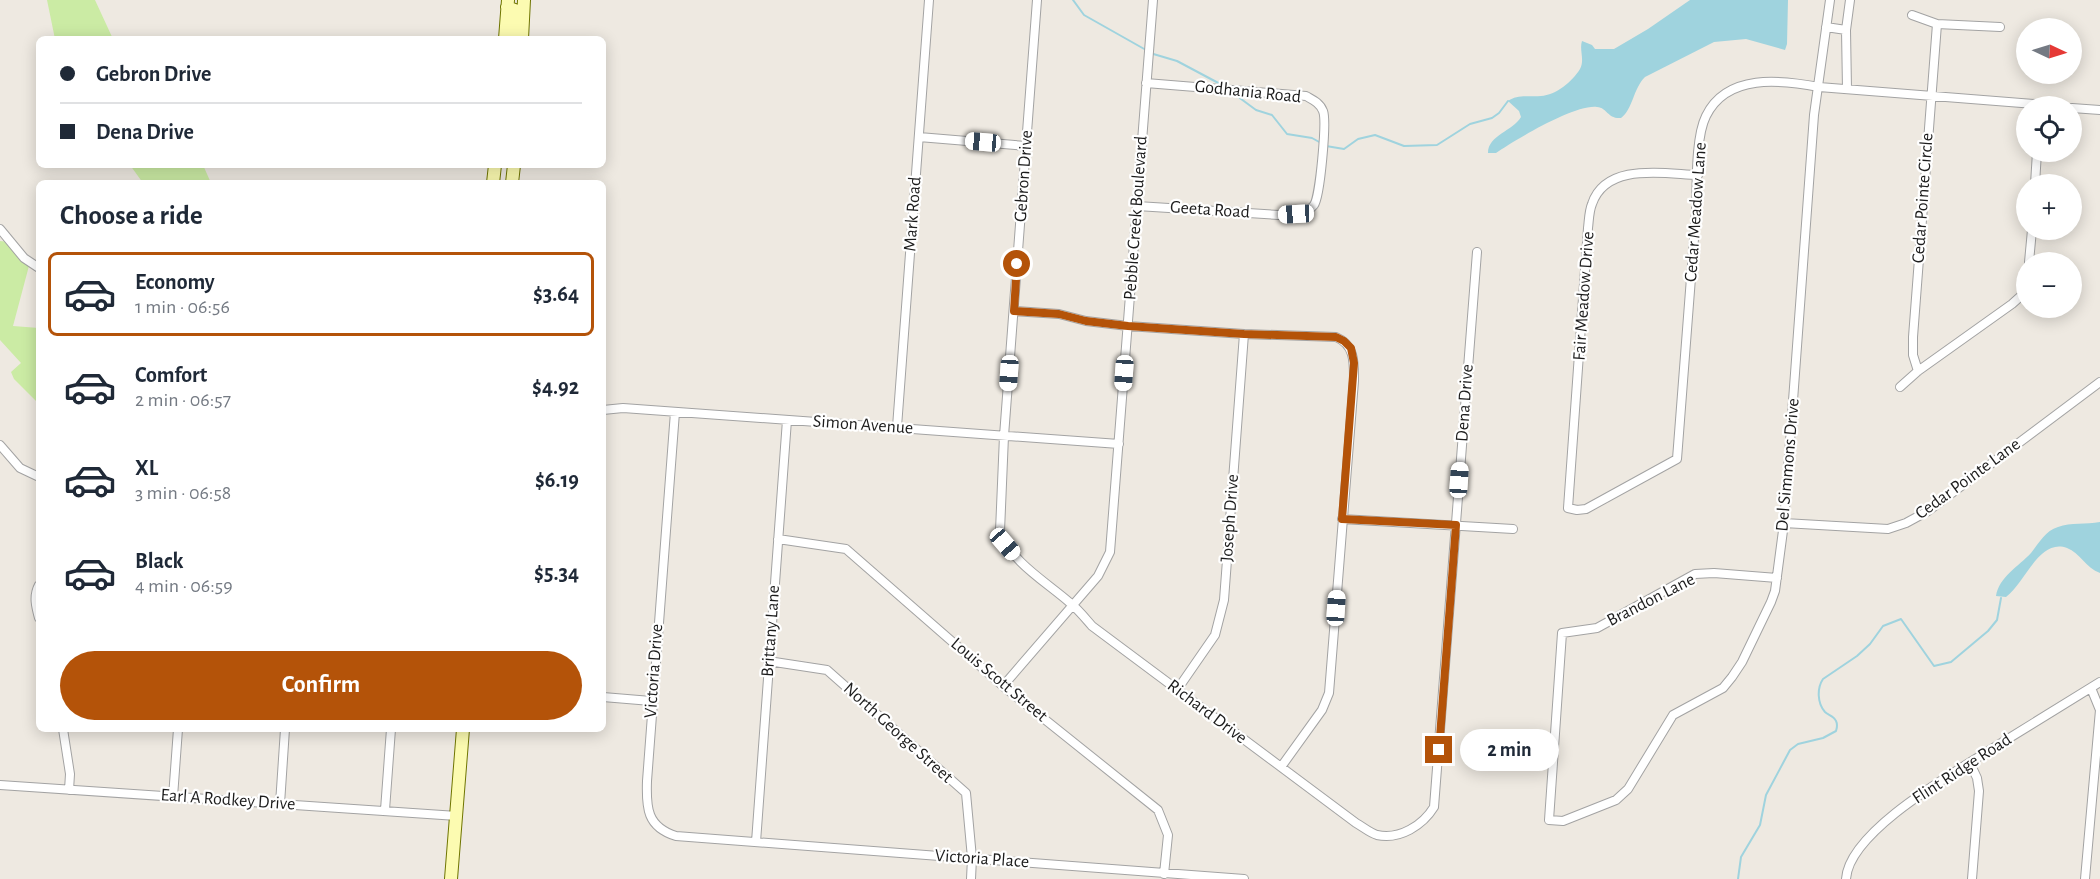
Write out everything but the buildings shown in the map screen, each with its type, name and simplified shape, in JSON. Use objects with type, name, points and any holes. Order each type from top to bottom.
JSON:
[{"type":"main road","points":[[522,36],[524,0]]},
{"type":"main road","points":[[505,36],[507,4]]},
{"type":"main road","points":[[507,4],[515,10],[516,36]]},
{"type":"main road","points":[[451,879],[463,732]]},
{"type":"street","name":"Mark Road","points":[[897,427],[929,0]]},
{"type":"street","name":"Gebron Drive","points":[[1000,531],[1004,436],[1037,0]]},
{"type":"street","name":"Pebble Creek Boulevard","points":[[1003,686],[1098,576],[1110,552],[1153,0]]},
{"type":"street","name":"Del Simmons Drive","points":[[1549,820],[1563,821],[1576,817],[1616,800],[1628,789],[1673,715],[1723,688],[1732,677],[1742,662],[1771,602],[1777,578],[1784,523],[1814,115],[1830,0]]},
{"type":"street","points":[[1847,89],[1846,30],[1850,0]]},
{"type":"street","points":[[1912,15],[1937,24],[2000,27]]},
{"type":"street","name":"Cedar Pointe Circle","points":[[1918,371],[1913,355],[1913,337],[1937,24]]},
{"type":"street","points":[[1826,27],[1846,30]]},
{"type":"street","name":"Cedar Meadow Lane","points":[[1569,508],[1586,509],[1677,459],[1699,144],[1705,117],[1715,102],[1731,91],[1759,81],[1793,82],[1819,87],[2016,104]]},
{"type":"street","name":"Godhania Road","points":[[1146,83],[1306,96],[1319,104],[1325,113],[1325,124],[1316,202]]},
{"type":"street","points":[[2082,109],[2100,110]]},
{"type":"street","points":[[919,137],[1026,146]]},
{"type":"street","name":"Fair Meadow Drive","points":[[1569,508],[1588,228],[1592,204],[1599,190],[1610,179],[1627,174],[1698,175]]},
{"type":"street","name":"Geeta Road","points":[[1137,206],[1279,215],[1296,214],[1309,210],[1316,202]]},
{"type":"street","points":[[0,229],[24,258],[36,266]]},
{"type":"street","name":"Dena Drive","points":[[1434,807],[1477,252]]},
{"type":"street","points":[[1900,387],[1918,371],[2016,300]]},
{"type":"street","points":[[1014,311],[1059,314],[1086,321],[1128,326],[1244,334],[1336,337],[1351,348],[1354,381],[1329,693],[1322,710],[1281,767]]},
{"type":"street","name":"Joseph Drive","points":[[1177,690],[1215,635],[1220,622],[1224,600],[1244,334]]},
{"type":"street","name":"Cedar Pointe Lane","points":[[1784,523],[1888,529],[1906,523],[1928,511],[2100,382]]},
{"type":"street","name":"Simon Avenue","points":[[606,411],[623,408],[675,411],[1119,444]]},
{"type":"street","name":"Victoria Drive","points":[[675,411],[651,701],[646,804],[657,827],[664,832],[676,836],[756,842]]},
{"type":"street","name":"Brittany Lane","points":[[756,842],[787,420]]},
{"type":"street","points":[[0,445],[20,468],[36,476]]},
{"type":"street","points":[[1342,519],[1513,529]]},
{"type":"street","name":"Richard Drive","points":[[1000,531],[1005,544],[1013,554],[1072,604],[1092,626],[1356,823],[1376,834],[1392,836],[1409,831],[1428,816],[1434,807]]},
{"type":"street","name":"Louis Scott Street","points":[[778,539],[846,549],[1003,686],[1158,810],[1168,836],[1164,873]]},
{"type":"street","name":"Brandon Lane","points":[[1549,820],[1562,633],[1597,628],[1695,574],[1714,573],[1777,578]]},
{"type":"street","points":[[36,591],[36,608]]},
{"type":"street","name":"North George Street","points":[[768,661],[827,670],[966,793],[972,858],[971,879]]},
{"type":"street","name":"Flint Ridge Road","points":[[1846,879],[1846,871],[1861,847],[1892,815],[1933,785],[2100,682]]},
{"type":"street","points":[[2085,879],[2100,710],[2091,688]]},
{"type":"street","points":[[606,697],[651,701]]},
{"type":"street","points":[[64,732],[69,762],[69,790]]},
{"type":"street","points":[[173,797],[178,732]]},
{"type":"street","points":[[280,804],[285,732]]},
{"type":"street","points":[[385,810],[391,732]]},
{"type":"street","points":[[1970,763],[1977,778],[1979,791],[1972,879]]},
{"type":"street","name":"Earl A Rodkey Drive","points":[[0,785],[457,816]]},
{"type":"street","name":"Victoria Place","points":[[756,842],[1244,879]]},
{"type":"green space","points":[[47,0],[95,0],[112,36],[54,36]]},
{"type":"green space","points":[[132,168],[204,168],[210,180],[141,180]]},
{"type":"green space","points":[[0,241],[9,242],[30,262],[13,326],[36,328],[36,401],[14,379],[11,372],[21,363],[0,340]]},
{"type":"water","points":[[1690,0],[1788,0],[1785,50],[1746,39],[1714,42],[1645,77],[1621,118],[1613,117],[1597,107],[1575,111],[1545,124],[1496,153],[1488,153],[1496,137],[1521,117],[1519,111],[1508,101],[1519,97],[1547,95],[1568,83],[1581,66],[1582,41],[1592,45],[1595,49],[1614,49]]},
{"type":"water","points":[[2100,522],[2100,573],[2091,568],[2072,550],[2057,547],[2048,549],[2041,555],[2006,597],[1996,596],[2005,577],[2031,553],[2049,531],[2063,525]]},
{"type":"waterway","points":[[1073,0],[1084,15],[1146,50]]},
{"type":"waterway","points":[[1150,53],[1177,61],[1224,86]]},
{"type":"waterway","points":[[1233,93],[1256,110],[1272,115],[1287,134],[1312,138],[1321,143]]},
{"type":"waterway","points":[[1326,146],[1344,149],[1358,139],[1375,135],[1404,146],[1437,145],[1470,124],[1492,118],[1508,101]]},
{"type":"waterway","points":[[1738,879],[1741,857],[1760,825],[1766,795],[1790,750],[1798,744],[1823,738],[1836,731],[1836,721],[1825,712],[1819,700],[1823,679],[1857,656],[1870,644],[1883,626],[1901,619],[1934,666],[1951,662],[1988,631],[1997,620],[2001,598]]},
{"type":"route","points":[[1017,264],[1014,311],[1059,314],[1086,321],[1128,326],[1244,334],[1336,337],[1351,348],[1354,381],[1342,519],[1456,525],[1439,750]]}]
